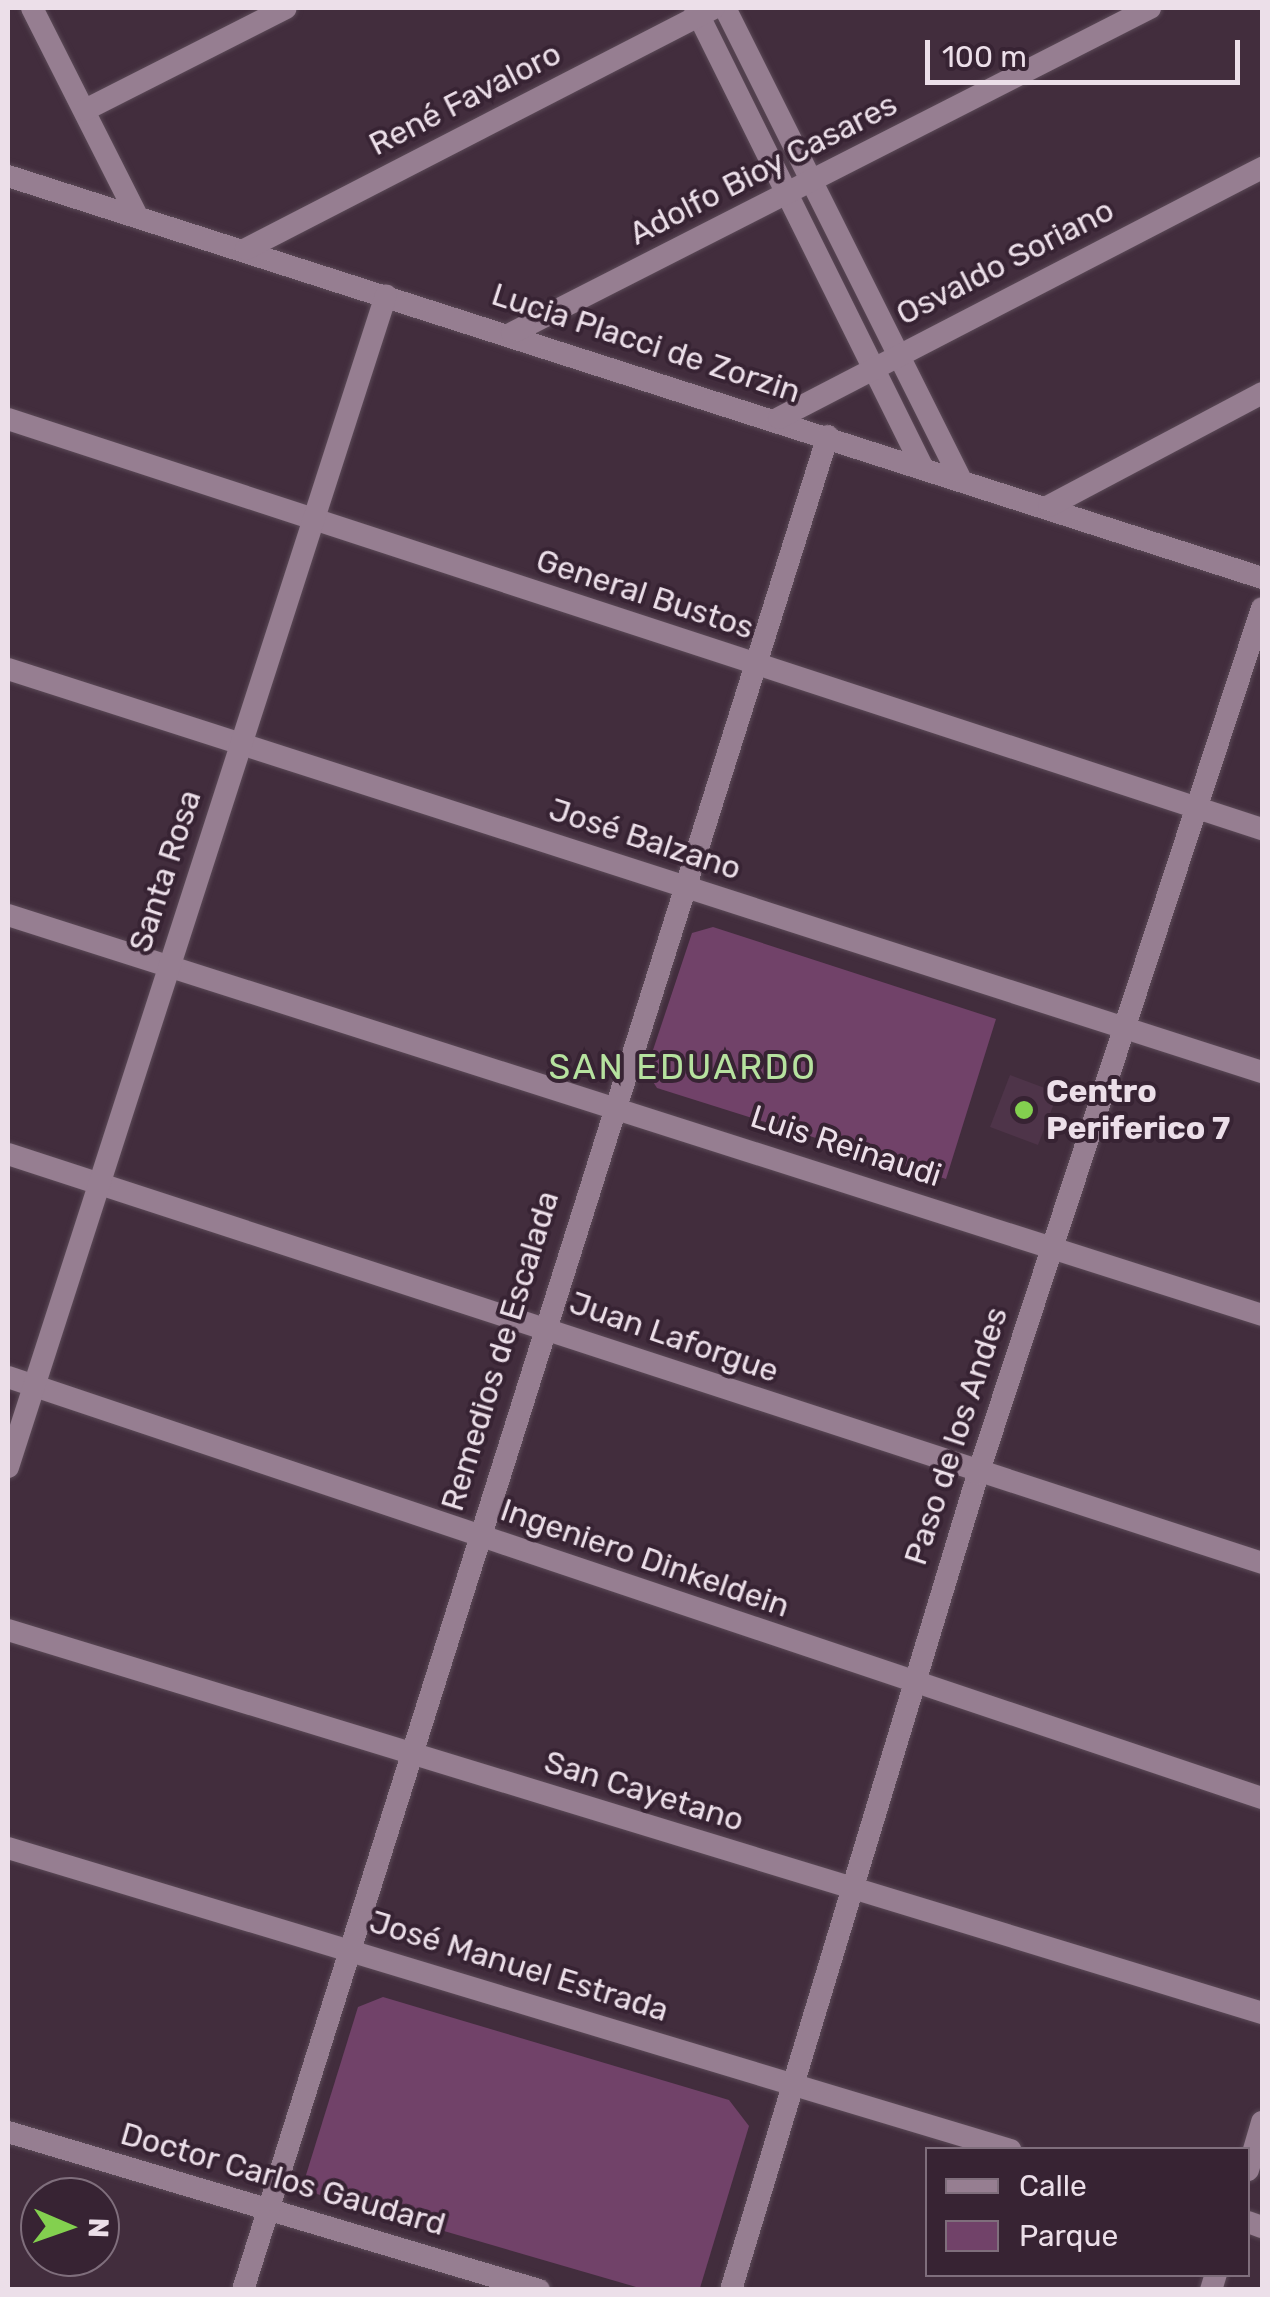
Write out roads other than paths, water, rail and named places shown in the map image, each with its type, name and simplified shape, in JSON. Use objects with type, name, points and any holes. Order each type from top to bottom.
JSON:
[{"type":"street","points":[[32,8],[137,216]]},
{"type":"street","points":[[85,110],[286,8]]},
{"type":"street","points":[[725,8],[902,352],[960,478]]},
{"type":"street","name":"Adolfo Bioy Casares","points":[[512,333],[1150,8]]},
{"type":"street","points":[[703,10],[922,466]]},
{"type":"street","name":"René Favaloro","points":[[246,249],[703,10]]},
{"type":"street","name":"Osvaldo Soriano","points":[[779,418],[1262,168]]},
{"type":"street","name":"Lucia Placci de Zorzin","points":[[8,176],[779,418],[1262,578]]},
{"type":"street","name":"Santa Rosa","points":[[8,1467],[386,295]]},
{"type":"street","points":[[1049,506],[1262,393]]},
{"type":"street","name":"General Bustos","points":[[8,419],[1262,829]]},
{"type":"street","name":"Remedios de Escalada","points":[[243,2290],[406,1751],[610,1104],[828,436]]},
{"type":"street","name":"Paso de los Andes","points":[[732,2290],[978,1474],[1192,806],[1262,608]]},
{"type":"street","name":"José Balzano","points":[[8,669],[1262,1072]]},
{"type":"street","name":"Luis Reinaudi","points":[[8,915],[1262,1315]]},
{"type":"street","name":"Juan Laforgue","points":[[8,1154],[541,1326],[978,1474],[1262,1563]]},
{"type":"street","name":"Ingeniero Dinkeldein","points":[[8,1377],[912,1684],[1262,1798]]},
{"type":"street","name":"San Cayetano","points":[[8,1630],[1262,2014]]},
{"type":"street","name":"José Manuel Estrada","points":[[8,1848],[1000,2147]]},
{"type":"street","points":[[1250,2163],[1262,2122]]},
{"type":"street","name":"Doctor Carlos Gaudard","points":[[8,2132],[539,2290]]},
{"type":"place","name":"Centro Periferico 7","points":[[1024,1110]]},
{"type":"district","name":"SAN EDUARDO","points":[[683,1067]]}]
